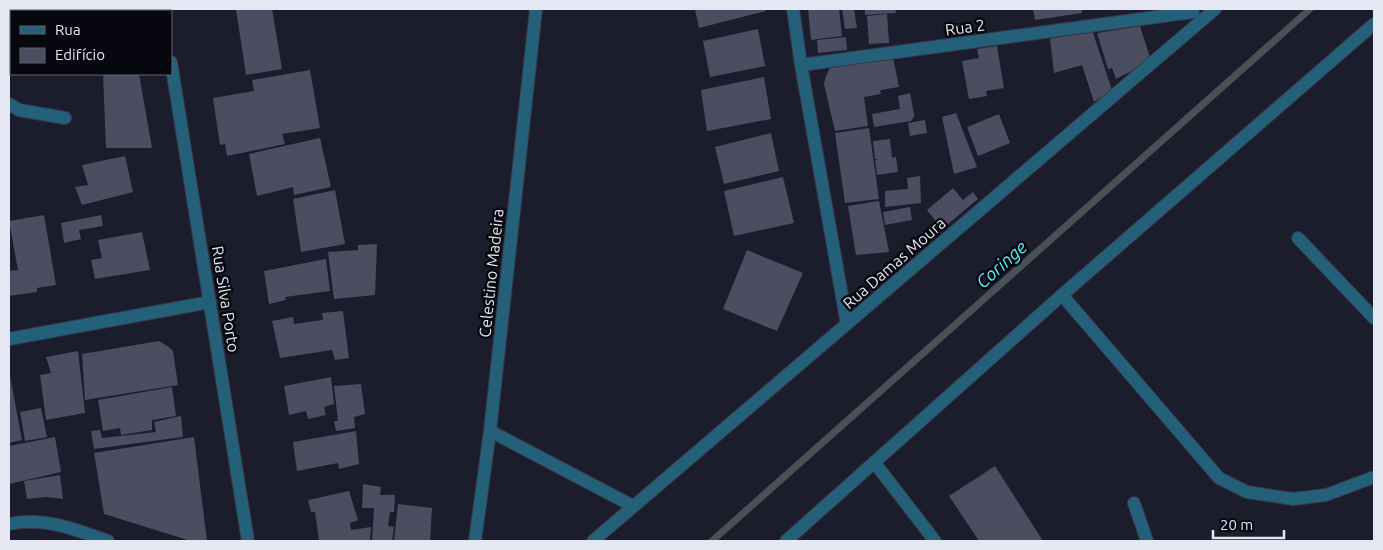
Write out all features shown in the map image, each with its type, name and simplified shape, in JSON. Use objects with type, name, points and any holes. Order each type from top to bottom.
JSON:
[{"type":"street","name":"Celestino Madeira","points":[[475,541],[490,431],[536,9]]},
{"type":"street","points":[[793,9],[801,66],[847,324]]},
{"type":"street","name":"Rua Damas Moura","points":[[594,541],[847,324],[1195,14],[1215,9]]},
{"type":"street","name":"Rua 2","points":[[801,66],[1195,14]]},
{"type":"street","points":[[786,541],[1062,295],[1374,24]]},
{"type":"street","name":"Rua Silva Porto","points":[[172,68],[248,541]]},
{"type":"street","points":[[9,104],[19,110],[64,118]]},
{"type":"street","points":[[1298,238],[1374,318]]},
{"type":"street","points":[[1062,295],[1219,478],[1248,492],[1293,499],[1326,495],[1374,477]]},
{"type":"street","points":[[9,339],[210,302]]},
{"type":"street","points":[[490,431],[633,506]]},
{"type":"street","points":[[874,462],[935,541]]},
{"type":"street","points":[[1134,503],[1147,541]]},
{"type":"street","points":[[9,524],[22,521],[59,524],[108,541]]},
{"type":"street","points":[[9,533],[22,521]]},
{"type":"building","points":[[236,9],[272,9],[282,69],[246,75]]},
{"type":"building","points":[[695,9],[765,9],[766,11],[699,28]]},
{"type":"building","points":[[808,9],[839,9],[842,36],[811,40]]},
{"type":"building","points":[[842,9],[854,9],[857,28],[845,29]]},
{"type":"building","points":[[865,9],[895,9],[896,13],[865,15]]},
{"type":"building","points":[[1033,9],[1082,9],[1082,13],[1035,20]]},
{"type":"building","points":[[887,14],[889,43],[869,44],[867,16]]},
{"type":"building","points":[[1140,26],[1151,61],[1116,79],[1112,68],[1108,69],[1097,33]]},
{"type":"building","points":[[758,29],[765,66],[710,77],[703,41]]},
{"type":"building","points":[[1092,30],[1112,90],[1094,102],[1082,65],[1054,73],[1050,39]]},
{"type":"building","points":[[846,37],[847,50],[818,53],[817,40]]},
{"type":"building","points":[[997,46],[1004,88],[986,91],[987,96],[969,99],[962,61],[979,58],[977,49]]},
{"type":"building","points":[[893,57],[899,87],[880,90],[881,94],[864,97],[868,126],[835,131],[824,84],[829,69],[834,66]]},
{"type":"building","points":[[310,70],[320,128],[282,134],[285,144],[227,156],[225,144],[220,145],[213,98],[254,91],[252,80]]},
{"type":"building","points":[[103,75],[139,75],[152,148],[106,148]]},
{"type":"building","points":[[764,77],[771,119],[707,131],[701,90]]},
{"type":"building","points":[[910,93],[914,114],[911,121],[874,127],[872,114],[900,109],[898,96]]},
{"type":"building","points":[[956,113],[977,167],[954,174],[942,117]]},
{"type":"building","points":[[999,114],[1010,143],[978,156],[967,127]]},
{"type":"building","points":[[925,120],[927,133],[910,136],[908,123]]},
{"type":"building","points":[[869,128],[879,199],[845,203],[835,133]]},
{"type":"building","points":[[771,133],[779,171],[724,184],[715,147]]},
{"type":"building","points":[[320,138],[331,187],[294,195],[293,187],[257,196],[249,154]]},
{"type":"building","points":[[890,139],[892,158],[896,157],[898,172],[877,175],[875,160],[880,159],[875,159],[873,141]]},
{"type":"building","points":[[125,156],[133,192],[82,205],[75,187],[88,185],[82,165]]},
{"type":"building","points":[[920,176],[921,203],[885,207],[885,191],[908,189],[907,178]]},
{"type":"building","points":[[783,177],[794,223],[734,236],[724,191]]},
{"type":"building","points":[[953,188],[963,200],[973,192],[978,199],[942,229],[927,210]]},
{"type":"building","points":[[335,190],[345,244],[301,252],[293,199]]},
{"type":"building","points":[[879,201],[889,252],[856,255],[848,206]]},
{"type":"building","points":[[910,207],[912,220],[885,225],[883,212]]},
{"type":"building","points":[[44,215],[56,285],[37,288],[37,292],[9,296],[9,271],[18,270],[9,221]]},
{"type":"building","points":[[101,215],[103,226],[79,230],[81,239],[64,243],[61,223]]},
{"type":"building","points":[[142,232],[150,270],[95,279],[91,260],[102,258],[98,240]]},
{"type":"building","points":[[377,244],[375,295],[334,299],[328,252],[358,250],[358,245]]},
{"type":"building","points":[[747,250],[803,273],[777,331],[723,309]]},
{"type":"building","points":[[326,259],[330,291],[285,297],[286,300],[269,304],[264,271]]},
{"type":"building","points":[[343,311],[349,358],[335,360],[332,350],[280,358],[272,321],[293,317],[294,324],[323,320],[322,313]]},
{"type":"building","points":[[159,341],[173,351],[178,385],[85,400],[82,354]]},
{"type":"building","points":[[78,351],[85,413],[46,420],[40,375],[51,373],[46,357]]},
{"type":"building","points":[[9,376],[22,440],[9,443]]},
{"type":"building","points":[[331,377],[334,404],[324,407],[326,415],[308,419],[306,411],[289,415],[284,386]]},
{"type":"building","points":[[361,384],[365,414],[354,417],[355,428],[336,431],[334,421],[338,421],[334,386]]},
{"type":"building","points":[[172,387],[176,416],[152,420],[152,430],[121,435],[120,428],[103,431],[98,400]]},
{"type":"building","points":[[41,408],[47,437],[25,441],[20,412]]},
{"type":"building","points":[[181,416],[183,437],[94,449],[91,431],[100,430],[102,438],[156,432],[154,422]]},
{"type":"building","points":[[356,431],[359,464],[339,469],[338,463],[297,471],[293,442]]},
{"type":"building","points":[[55,437],[61,472],[9,484],[9,446]]},
{"type":"building","points":[[194,437],[207,541],[191,541],[104,514],[94,453]]},
{"type":"building","points":[[995,466],[1043,541],[979,541],[949,496]]},
{"type":"building","points":[[60,475],[63,499],[46,497],[27,499],[24,481]]},
{"type":"building","points":[[363,484],[381,487],[380,495],[395,495],[394,512],[390,512],[388,526],[394,527],[392,541],[372,541],[374,508],[362,508]]},
{"type":"building","points":[[349,491],[358,520],[350,523],[351,530],[371,527],[370,541],[319,541],[315,512],[311,512],[308,500]]},
{"type":"building","points":[[398,504],[432,508],[430,541],[394,541]]},
{"type":"waterway","name":"Coringe","points":[[712,541],[1310,9]]}]
